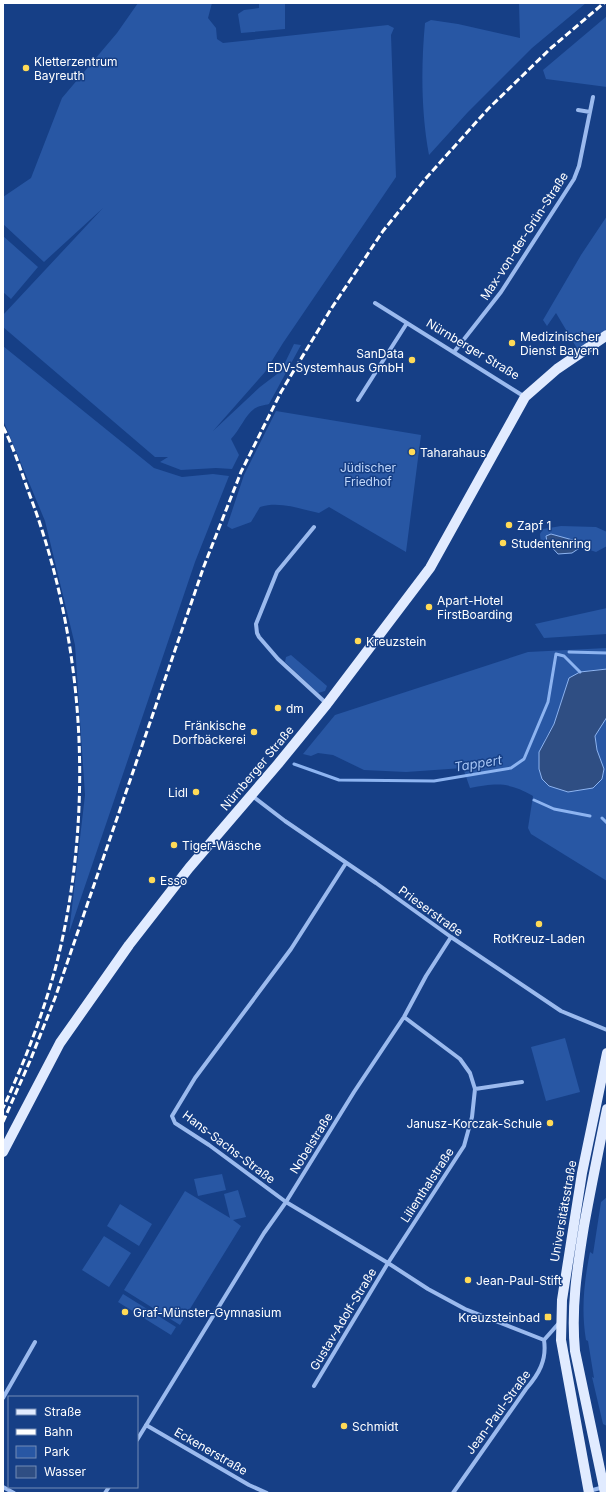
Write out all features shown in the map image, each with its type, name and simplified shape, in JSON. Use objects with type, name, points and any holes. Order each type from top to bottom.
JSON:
[{"type":"main road","name":"Nürnberger Straße","points":[[3,1152],[60,1043],[129,945],[189,868],[327,704],[430,568],[525,397],[557,370],[607,335]]},
{"type":"main road","name":"Universitätsstraße","points":[[589,1492],[564,1360],[561,1340],[561,1322],[564,1278],[582,1173],[607,1053]]},
{"type":"main road","name":"Universitätsstraße","points":[[606,1489],[575,1351],[573,1328],[576,1279],[594,1170],[607,1109]]},
{"type":"street","name":"Max-von-der-Grün-Straße","points":[[454,352],[501,292],[574,178],[579,166],[594,97]]},
{"type":"street","points":[[578,110],[590,112]]},
{"type":"street","name":"Nürnberger Straße","points":[[375,303],[499,379],[525,397]]},
{"type":"street","name":"Nürnberger Straße","points":[[358,400],[407,323]]},
{"type":"street","points":[[314,526],[277,572],[256,624],[257,633],[278,659],[327,704]]},
{"type":"street","name":"Prieserstraße","points":[[251,795],[285,821],[451,937],[562,1011],[607,1030]]},
{"type":"street","name":"Hans-Sachs-Straße","points":[[346,863],[291,949],[195,1078],[172,1116],[175,1123],[209,1145],[286,1202],[388,1263],[428,1289],[465,1309],[544,1340]]},
{"type":"street","name":"Nobelstraße","points":[[138,1438],[264,1233],[286,1202],[354,1092],[404,1017],[426,976],[451,937]]},
{"type":"street","name":"Lilienthalstraße","points":[[388,1263],[464,1146],[472,1117],[475,1089],[470,1073],[462,1061],[438,1041],[404,1017]]},
{"type":"street","points":[[475,1089],[522,1082]]},
{"type":"street","name":"Gustav-Adolf-Straße","points":[[314,1386],[388,1263]]},
{"type":"street","points":[[544,1340],[561,1322]]},
{"type":"street","name":"Jean-Paul-Straße","points":[[453,1493],[526,1389],[539,1375],[544,1358],[544,1340]]},
{"type":"street","points":[[3,1398],[35,1342]]},
{"type":"street","name":"Eckenerstraße","points":[[146,1425],[260,1492],[267,1493]]},
{"type":"street","points":[[3,1487],[14,1493]]},
{"type":"street","points":[[589,1492],[606,1489]]},
{"type":"green space","points":[[138,3],[212,3],[208,18],[216,28],[217,39],[223,43],[388,25],[394,28],[391,35],[396,177],[283,343],[265,372],[213,431],[260,387],[281,371],[294,344],[301,345],[269,404],[257,407],[251,411],[231,439],[239,455],[232,469],[216,468],[181,470],[160,462],[168,457],[155,457],[3,327],[3,315],[103,208],[44,262],[3,224],[3,197],[31,178],[62,98],[117,33]]},
{"type":"green space","points":[[259,3],[285,3],[285,29],[241,33],[238,14],[244,10],[259,8]]},
{"type":"green space","points":[[519,3],[586,3],[532,48],[468,112],[429,155],[424,122],[422,89],[425,23],[431,20],[458,24],[520,38]]},
{"type":"green space","points":[[607,16],[607,87],[546,79],[543,70]]},
{"type":"green space","points":[[607,216],[607,329],[578,350],[556,313],[547,326],[543,320],[581,255]]},
{"type":"green space","points":[[3,236],[38,267],[11,299],[3,292]]},
{"type":"green space","points":[[3,346],[154,468],[182,477],[213,474],[229,476],[195,562],[69,933],[85,795],[75,645],[45,521],[3,420]]},
{"type":"green space","name":"Jüdischer Friedhof","points":[[276,411],[421,435],[406,552],[329,507],[319,513],[290,506],[267,505],[260,507],[251,522],[232,529],[227,526],[244,475]]},
{"type":"green space","points":[[561,526],[596,527],[607,532],[607,546],[596,552],[581,547],[580,542],[557,536],[546,536],[547,542],[541,544],[540,534],[543,529]]},
{"type":"green space","points":[[607,608],[607,634],[544,638],[535,624]]},
{"type":"green space","points":[[607,648],[607,669],[593,670],[569,678],[554,724],[545,739],[539,769],[542,779],[549,786],[593,788],[602,779],[604,769],[597,750],[595,736],[607,717],[607,881],[531,834],[528,828],[533,796],[525,791],[503,785],[488,785],[470,788],[463,768],[406,772],[364,770],[333,755],[318,753],[311,756],[303,754],[335,715],[528,652]]},
{"type":"green space","points":[[291,655],[327,686],[325,691],[318,693],[285,662],[286,657]]},
{"type":"green space","points":[[565,1038],[580,1092],[546,1101],[531,1047]]},
{"type":"green space","points":[[222,1174],[226,1190],[198,1196],[194,1179]]},
{"type":"green space","points":[[238,1190],[246,1217],[233,1220],[241,1226],[180,1325],[124,1290],[185,1191],[230,1218],[224,1194]]},
{"type":"green space","points":[[607,1197],[607,1426],[603,1424],[592,1377],[594,1378],[588,1341],[586,1340],[584,1329],[583,1307],[590,1252],[593,1254],[601,1202]]},
{"type":"green space","points":[[120,1204],[152,1224],[139,1246],[107,1226]]},
{"type":"green space","points":[[104,1236],[131,1253],[109,1287],[82,1270]]},
{"type":"green space","points":[[123,1294],[176,1327],[171,1335],[118,1302]]},
{"type":"water","points":[[551,534],[580,542],[581,547],[572,553],[558,554],[547,542],[546,536]]},
{"type":"water","points":[[607,669],[607,717],[595,736],[597,750],[604,769],[602,779],[593,788],[568,792],[549,786],[542,779],[539,769],[539,752],[554,724],[569,678],[580,672]]},
{"type":"waterway","name":"Tappert","points":[[569,652],[607,653]]},
{"type":"waterway","name":"Tappert","points":[[294,764],[339,780],[434,781],[511,768],[524,759],[548,702],[556,654],[564,656],[580,672]]},
{"type":"waterway","points":[[534,800],[554,809],[590,816]]},
{"type":"waterway","points":[[602,818],[607,823]]},
{"type":"railway","points":[[3,1122],[30,1061],[55,998],[204,566],[241,472],[281,392],[331,309],[383,231],[427,177],[488,109],[551,48],[604,3]]},
{"type":"railway","points":[[3,427],[11,443],[48,549],[62,607],[72,666],[78,725],[80,785],[77,845],[69,904],[57,962],[33,1036],[3,1108]]},
{"type":"place","name":"Kletterzentrum Bayreuth","points":[[26,68]]},
{"type":"place","name":"Medizinischer Dienst Bayern","points":[[512,343]]},
{"type":"place","name":"SanData EDV-Systemhaus GmbH","points":[[412,360]]},
{"type":"place","name":"Taharahaus","points":[[412,452]]},
{"type":"place","name":"Zapf 1","points":[[509,525]]},
{"type":"place","name":"Studentenring","points":[[503,543]]},
{"type":"place","name":"Apart-Hotel FirstBoarding","points":[[429,607]]},
{"type":"place","name":"Kreuzstein","points":[[358,641]]},
{"type":"place","name":"dm","points":[[278,708]]},
{"type":"place","name":"Fränkische Dorfbäckerei","points":[[254,732]]},
{"type":"place","name":"Lidl","points":[[196,792]]},
{"type":"place","name":"Tiger-Wäsche","points":[[174,845]]},
{"type":"place","name":"Esso","points":[[152,880]]},
{"type":"place","name":"RotKreuz-Laden","points":[[539,924]]},
{"type":"place","name":"Janusz-Korczak-Schule","points":[[550,1123]]},
{"type":"place","name":"Jean-Paul-Stift","points":[[468,1280]]},
{"type":"place","name":"Graf-Münster-Gymnasium","points":[[125,1312]]},
{"type":"place","name":"Kreuzsteinbad","points":[[548,1317]]},
{"type":"place","name":"Schmidt","points":[[344,1426]]}]
